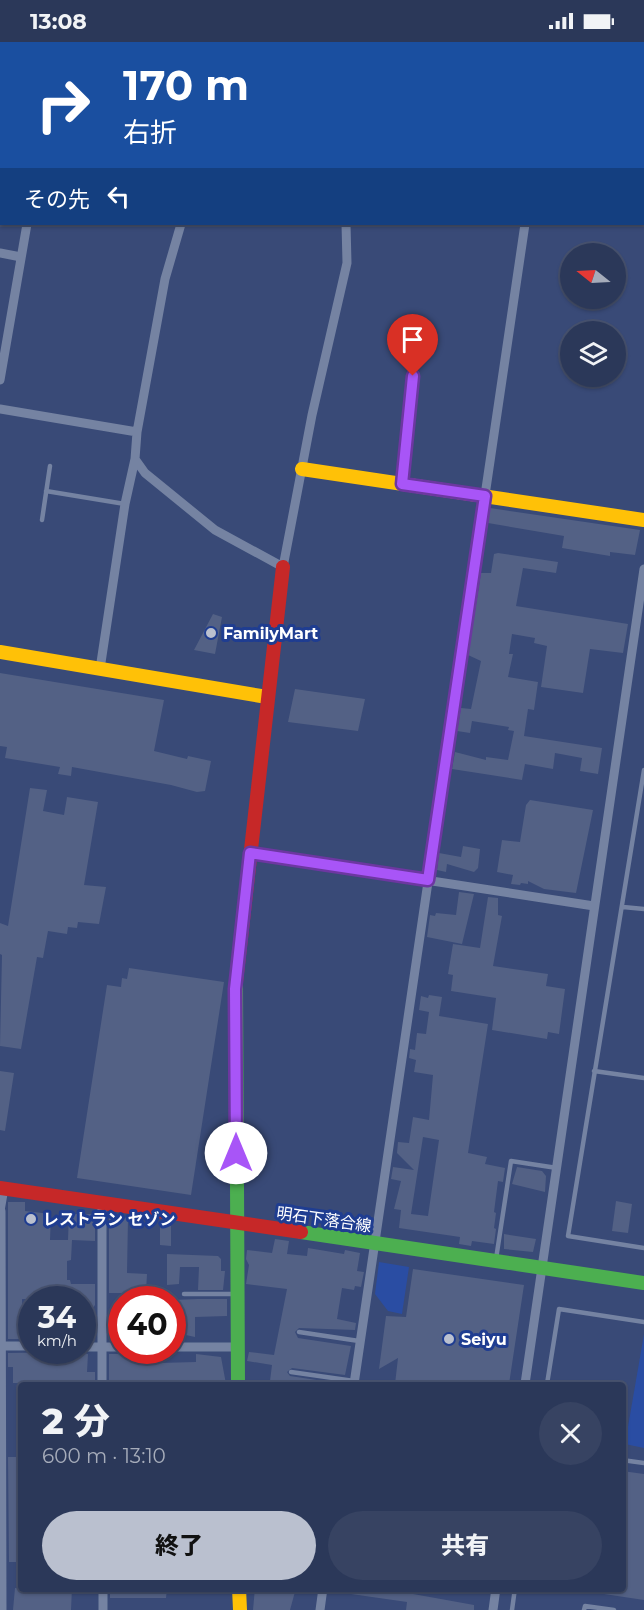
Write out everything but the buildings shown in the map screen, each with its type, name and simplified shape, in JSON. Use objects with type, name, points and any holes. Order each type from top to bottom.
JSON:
[{"type":"street","points":[[0,380],[27,225]]},
{"type":"street","points":[[100,669],[125,504],[135,459],[137,432],[165,279],[181,225]]},
{"type":"street","points":[[238,1382],[235,989],[283,567],[347,263],[346,225]]},
{"type":"street","points":[[354,1382],[525,225]]},
{"type":"street","points":[[0,253],[21,257]]},
{"type":"street","points":[[0,409],[137,432]]},
{"type":"street","points":[[135,459],[145,473],[215,530],[283,567]]},
{"type":"street","points":[[302,469],[644,520]]},
{"type":"street","points":[[525,1382],[644,569]]},
{"type":"street","points":[[0,652],[267,697]]},
{"type":"street","points":[[250,853],[594,906]]},
{"type":"street","points":[[2,1188],[0,1211],[2,1610]]},
{"type":"street","name":"明石下落合線","points":[[2,1188],[644,1283]]},
{"type":"street","points":[[102,1204],[102,1382]]},
{"type":"street","points":[[0,1346],[18,1346]]},
{"type":"street","points":[[96,1347],[108,1347]]},
{"type":"street","points":[[186,1347],[238,1347]]},
{"type":"street","points":[[103,1592],[103,1610]]},
{"type":"street","points":[[239,1592],[240,1610]]},
{"type":"street","points":[[320,1610],[322,1592]]},
{"type":"street","points":[[493,1610],[495,1592]]},
{"type":"lane","points":[[402,484],[413,376]]},
{"type":"lane","points":[[42,520],[50,466]]},
{"type":"lane","points":[[46,491],[125,504]]},
{"type":"lane","points":[[644,770],[568,1236],[644,1248]]},
{"type":"lane","points":[[623,907],[644,909]]},
{"type":"lane","points":[[594,1071],[644,1078]]},
{"type":"lane","points":[[496,1261],[511,1161],[556,1168]]},
{"type":"lane","points":[[186,1294],[237,1294]]},
{"type":"lane","points":[[547,1382],[559,1309],[644,1322]]},
{"type":"lane","points":[[299,1332],[359,1341]]},
{"type":"lane","points":[[291,1372],[349,1382]]},
{"type":"lane","points":[[325,1382],[326,1377]]},
{"type":"lane","points":[[626,1461],[644,1463]]},
{"type":"lane","points":[[512,1610],[515,1592]]},
{"type":"lane","points":[[584,1610],[585,1606],[614,1610]]},
{"type":"shaded area","points":[[379,1262],[409,1267],[402,1314],[388,1311],[375,1294]]},
{"type":"shaded area","points":[[644,1334],[644,1448],[626,1444]]},
{"type":"traffic: fast","points":[[236,982],[238,1382]]},
{"type":"traffic: fast","points":[[301,1232],[644,1283]]},
{"type":"traffic: slow","points":[[302,469],[644,520]]},
{"type":"traffic: slow","points":[[0,652],[267,697]]},
{"type":"traffic: slow","points":[[239,1592],[240,1610]]},
{"type":"traffic: jam","points":[[236,982],[283,567]]},
{"type":"traffic: jam","points":[[0,1188],[301,1232]]},
{"type":"place","name":"FamilyMart","points":[[211,633]]},
{"type":"place","name":"レストラン セゾン","points":[[31,1219]]},
{"type":"place","name":"Seiyu","points":[[449,1339]]},
{"type":"route","points":[[236,1153],[235,989],[250,853],[428,880],[485,496],[402,484],[413,376]]}]
